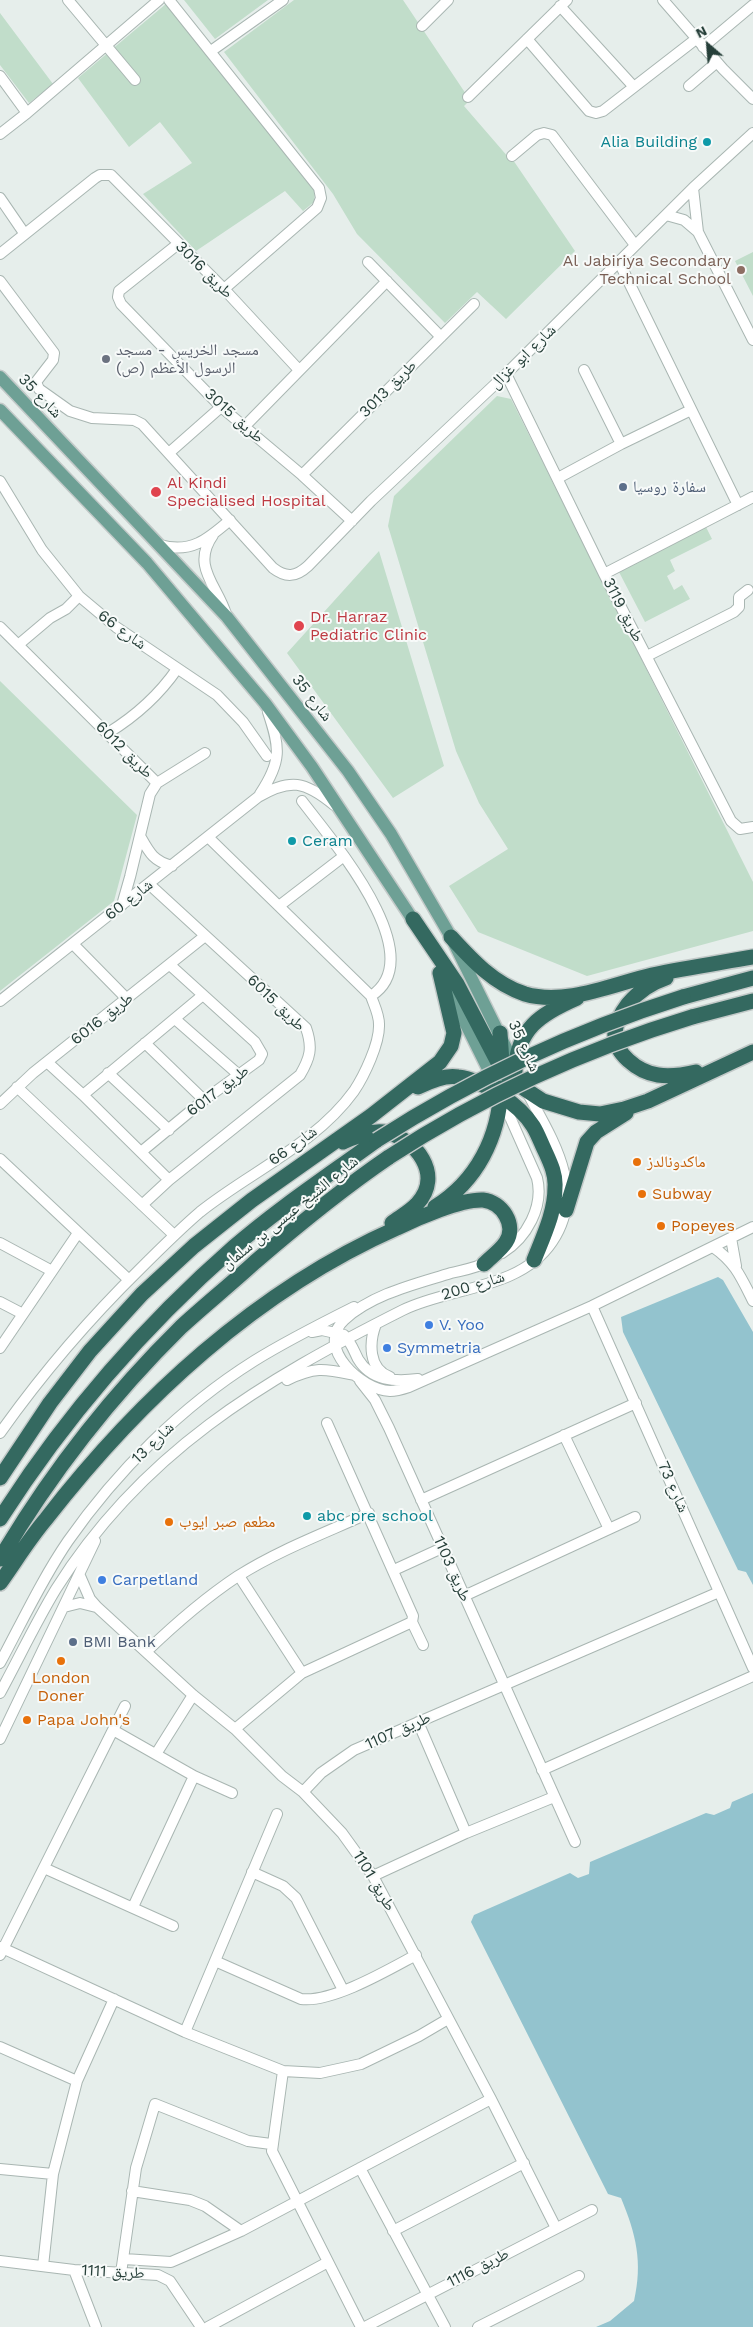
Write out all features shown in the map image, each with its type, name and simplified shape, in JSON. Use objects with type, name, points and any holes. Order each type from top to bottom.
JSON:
[{"type":"highway","points":[[413,919],[520,1086],[552,1104],[586,1113],[600,1114],[648,1101]]},
{"type":"highway","points":[[451,937],[475,964],[510,988],[527,994],[567,996],[678,970],[753,956]]},
{"type":"highway","points":[[718,963],[662,980],[639,993],[619,1017],[615,1039],[632,1064],[656,1075],[678,1076],[728,1063]]},
{"type":"highway","points":[[371,1116],[440,1062],[451,1046],[454,1033],[453,1021],[440,973]]},
{"type":"highway","name":"شارع الشيخ عيسى بن سلمان","points":[[0,1519],[68,1420],[165,1312],[235,1247],[270,1218],[377,1140],[461,1090],[551,1046],[631,1014],[683,997],[753,978]]},
{"type":"highway","points":[[417,1219],[450,1198],[471,1176],[487,1151],[498,1116],[501,1095],[509,1067],[519,1046],[534,1023],[544,1014],[599,989]]},
{"type":"highway","name":"شارع الشيخ عيسى بن سلمان","points":[[0,1559],[26,1516],[83,1439],[130,1382],[182,1327],[330,1199],[389,1157],[445,1122],[532,1076],[630,1035],[753,1002]]},
{"type":"highway","points":[[500,1033],[509,1067]]},
{"type":"highway","points":[[566,1210],[587,1142],[596,1132],[648,1101],[753,1052]]},
{"type":"highway","points":[[0,1478],[50,1403],[84,1359],[142,1294],[194,1246],[307,1159],[371,1116],[435,1079],[448,1076],[469,1080],[501,1095],[512,1112],[533,1126],[550,1162],[555,1180],[553,1209],[534,1260]]},
{"type":"highway","points":[[512,1112],[520,1086]]},
{"type":"highway","points":[[307,1159],[364,1134],[382,1132],[402,1137],[418,1152],[426,1164],[428,1178],[422,1197],[418,1204],[371,1239]]},
{"type":"highway","points":[[0,1583],[45,1520],[64,1497],[106,1447],[152,1400],[246,1318],[301,1279],[371,1239],[417,1219],[469,1202],[482,1200],[494,1203],[503,1210],[508,1220],[509,1231],[506,1242],[484,1264]]},
{"type":"main road","name":"شارع 35","points":[[0,378],[227,617],[348,772],[391,834],[451,937],[500,1033]]},
{"type":"main road","points":[[0,410],[146,563],[266,703],[413,919],[501,1095]]},
{"type":"street","points":[[68,0],[135,80]]},
{"type":"street","points":[[0,134],[28,113],[159,0]]},
{"type":"street","points":[[169,0],[319,188],[321,198],[317,208],[224,289]]},
{"type":"street","points":[[211,51],[283,0]]},
{"type":"street","points":[[422,26],[448,0]]},
{"type":"street","points":[[663,0],[703,47],[753,99]]},
{"type":"street","points":[[468,97],[564,3],[634,87]]},
{"type":"street","points":[[703,47],[753,5]]},
{"type":"street","points":[[527,39],[589,111],[596,113],[603,111],[696,38]]},
{"type":"street","points":[[689,86],[717,62]]},
{"type":"street","points":[[0,76],[28,113]]},
{"type":"street","points":[[512,156],[537,135],[544,133],[552,135],[635,246]]},
{"type":"street","name":"شارع ابو غزال","points":[[230,520],[273,568],[281,574],[289,576],[300,573],[352,520],[506,374],[693,188],[753,133]]},
{"type":"street","name":"طريق 3016","points":[[24,233],[95,178],[106,174],[116,179],[300,370]]},
{"type":"street","points":[[693,188],[698,232],[753,340]]},
{"type":"street","points":[[0,198],[24,233],[0,254]]},
{"type":"street","points":[[666,215],[684,220],[698,232]]},
{"type":"street","name":"طريق 3015","points":[[178,244],[119,290],[118,297],[121,304],[221,407],[302,474],[352,520]]},
{"type":"street","points":[[368,262],[441,336]]},
{"type":"street","points":[[619,262],[738,505]]},
{"type":"street","points":[[0,281],[52,350],[53,360],[36,382],[39,389],[60,406],[81,416],[134,420],[147,428],[230,520],[197,545],[188,548],[169,548],[160,545]]},
{"type":"street","points":[[244,427],[387,281]]},
{"type":"street","name":"طريق 3013","points":[[302,474],[474,304]]},
{"type":"street","points":[[584,370],[621,444]]},
{"type":"street","name":"طريق 3119","points":[[506,374],[604,574],[731,821],[740,829],[753,827]]},
{"type":"street","points":[[170,452],[221,407]]},
{"type":"street","points":[[558,478],[621,444],[691,410]]},
{"type":"street","name":"شارع 66","points":[[0,481],[42,550],[79,596],[116,627],[217,695],[243,722],[267,756]]},
{"type":"street","points":[[604,574],[753,497]]},
{"type":"street","points":[[212,535],[206,548],[204,563],[206,574],[221,600],[227,617]]},
{"type":"street","points":[[647,656],[732,613],[738,607],[740,595],[748,590]]},
{"type":"street","points":[[18,645],[50,618],[66,609],[79,596]]},
{"type":"street","name":"طريق 6012","points":[[0,627],[157,783],[150,794],[122,905]]},
{"type":"street","points":[[108,733],[137,712],[177,669]]},
{"type":"street","points":[[258,796],[272,776],[277,764],[277,738],[266,703]]},
{"type":"street","points":[[157,783],[205,753]]},
{"type":"street","points":[[258,796],[282,786],[302,784],[316,790],[340,810]]},
{"type":"street","name":"شارع 60","points":[[0,1001],[258,796]]},
{"type":"street","points":[[208,837],[371,996],[382,987],[391,967],[391,953],[384,926],[372,901],[344,856],[302,801]]},
{"type":"street","points":[[140,836],[160,863],[172,866]]},
{"type":"street","points":[[279,906],[344,856]]},
{"type":"street","name":"طريق 6015","points":[[142,1205],[169,1180],[300,1075],[310,1058],[311,1042],[306,1028],[149,884]]},
{"type":"street","name":"طريق 6016","points":[[0,1104],[46,1062],[205,936]]},
{"type":"street","points":[[73,944],[127,999]]},
{"type":"street","name":"طريق 6017","points":[[142,1152],[204,1100],[259,1060],[262,1054],[260,1048],[170,965]]},
{"type":"street","points":[[83,1095],[203,995]]},
{"type":"street","name":"شارع 66","points":[[0,1433],[29,1391],[77,1333],[174,1235],[218,1198],[309,1135],[347,1100],[363,1073],[379,1034],[378,1014],[371,996]]},
{"type":"street","points":[[175,1018],[239,1075]]},
{"type":"street","points":[[145,1043],[204,1100]]},
{"type":"street","points":[[46,1062],[83,1095],[169,1180]]},
{"type":"street","points":[[108,1073],[169,1130]]},
{"type":"street","name":"شارع 200","points":[[335,1346],[412,1306],[445,1294],[487,1284],[508,1276],[534,1260],[550,1244],[561,1227],[566,1210],[568,1188],[562,1165],[520,1086]]},
{"type":"street","points":[[17,1087],[174,1235]]},
{"type":"street","name":"شارع 200","points":[[336,1332],[343,1321],[378,1299],[484,1264],[510,1248],[525,1232],[535,1215],[539,1198],[538,1178],[512,1112]]},
{"type":"street","points":[[0,1159],[129,1280]]},
{"type":"street","points":[[196,1434],[207,1434],[285,1380],[306,1371],[326,1369],[355,1375],[376,1387],[389,1391],[408,1387],[592,1306],[753,1228]]},
{"type":"street","points":[[0,1348],[78,1233]]},
{"type":"street","points":[[731,1238],[736,1267]]},
{"type":"street","points":[[0,1243],[52,1271]]},
{"type":"street","points":[[713,1246],[736,1267],[753,1301]]},
{"type":"street","name":"شارع 13","points":[[0,1663],[45,1578],[68,1541],[108,1489],[139,1454],[196,1403],[254,1361],[354,1307],[378,1299]]},
{"type":"street","points":[[0,1302],[23,1314]]},
{"type":"street","name":"شارع 73","points":[[592,1306],[753,1668]]},
{"type":"street","points":[[376,1324],[372,1335],[373,1359],[385,1375],[398,1380]]},
{"type":"street","points":[[305,1333],[322,1330],[336,1332],[348,1339],[359,1361],[369,1372],[382,1378],[398,1380],[431,1377]]},
{"type":"street","points":[[336,1332],[335,1346],[344,1362],[355,1375]]},
{"type":"street","name":"شارع 13","points":[[0,1693],[56,1590],[101,1528],[150,1473],[196,1434],[240,1401],[335,1346]]},
{"type":"street","name":"طريق 1103","points":[[355,1375],[383,1414],[574,1842]]},
{"type":"street","points":[[421,1500],[636,1403]]},
{"type":"street","points":[[327,1423],[394,1570],[412,1616],[412,1622],[423,1645]]},
{"type":"street","points":[[564,1435],[609,1528]]},
{"type":"street","points":[[147,1651],[181,1620],[238,1576],[300,1544],[369,1513]]},
{"type":"street","points":[[464,1596],[634,1517]]},
{"type":"street","points":[[0,1739],[80,1576],[101,1528]]},
{"type":"street","points":[[394,1570],[442,1548]]},
{"type":"street","name":"طريق 1101","points":[[80,1576],[90,1599],[97,1607],[193,1695],[235,1729],[282,1776],[303,1792],[342,1833],[374,1876],[491,2099],[556,2228]]},
{"type":"street","points":[[238,1576],[302,1673]]},
{"type":"street","points":[[504,1685],[719,1592]]},
{"type":"street","points":[[64,1607],[80,1603],[97,1607]]},
{"type":"street","points":[[235,1729],[302,1673],[412,1622]]},
{"type":"street","points":[[542,1770],[753,1676]]},
{"type":"street","name":"طريق 1107","points":[[303,1792],[321,1773],[342,1757],[504,1685]]},
{"type":"street","points":[[156,1754],[193,1695]]},
{"type":"street","points":[[125,1706],[1,1950],[185,2032],[283,2071],[320,2074],[361,2064],[419,2036],[448,2019]]},
{"type":"street","points":[[418,1722],[466,1833]]},
{"type":"street","points":[[113,1730],[194,1776],[232,1793]]},
{"type":"street","points":[[133,1907],[194,1776]]},
{"type":"street","points":[[374,1876],[466,1833],[554,1797]]},
{"type":"street","points":[[185,2032],[277,1814]]},
{"type":"street","points":[[44,1868],[173,1926]]},
{"type":"street","points":[[252,1872],[283,1886],[296,1898],[343,1990]]},
{"type":"street","points":[[215,1961],[301,1999],[319,1999],[343,1990],[416,1955]]},
{"type":"street","points":[[43,2266],[54,2174],[77,2081],[114,1999]]},
{"type":"street","points":[[0,2047],[77,2081]]},
{"type":"street","points":[[283,2071],[272,2144],[274,2158],[363,2327]]},
{"type":"street","points":[[124,2259],[172,2262],[240,2230],[491,2099]]},
{"type":"street","points":[[122,2273],[132,2191],[142,2143],[155,2104],[248,2141],[272,2144]]},
{"type":"street","points":[[393,2231],[524,2163]]},
{"type":"street","points":[[360,2168],[445,2327]]},
{"type":"street","points":[[0,2169],[54,2174]]},
{"type":"street","points":[[132,2191],[190,2200],[205,2206],[240,2230]]},
{"type":"street","name":"طريق 1116","points":[[363,2327],[592,2210]]},
{"type":"street","name":"طريق 1111","points":[[0,2261],[74,2270],[158,2274],[170,2281],[201,2327]]},
{"type":"street","points":[[208,2327],[328,2262]]},
{"type":"street","points":[[74,2270],[96,2327]]},
{"type":"street","points":[[478,2327],[579,2276]]},
{"type":"green space","points":[[184,0],[268,0],[215,39]]},
{"type":"green space","points":[[294,0],[403,0],[470,100],[464,106],[509,158],[511,157],[575,251],[506,319],[477,292],[445,323],[357,234],[333,194],[224,52]]},
{"type":"green space","points":[[167,3],[315,192],[314,202],[303,211],[285,191],[196,251],[143,194],[192,163],[160,122],[129,147],[78,78]]},
{"type":"green space","points":[[0,13],[53,84],[29,103],[0,65]]},
{"type":"green space","points":[[753,252],[753,296],[735,261]]},
{"type":"green space","points":[[497,396],[511,399],[753,882],[753,931],[587,976],[478,932],[449,886],[508,849],[479,803],[456,751],[388,526],[394,496]]},
{"type":"green space","points":[[706,527],[712,539],[670,560],[675,571],[667,576],[674,590],[682,585],[690,599],[645,622],[619,572]]},
{"type":"green space","points":[[379,551],[444,766],[393,798],[287,653]]},
{"type":"green space","points":[[0,681],[137,815],[114,901],[0,991]]},
{"type":"water","points":[[718,1277],[723,1280],[753,1332],[753,1585],[746,1572],[738,1570],[623,1332],[621,1317]]},
{"type":"water","points":[[753,1793],[753,2327],[596,2327],[610,2321],[634,2301],[637,2287],[638,2261],[631,2224],[621,2198],[608,2194],[471,1922],[474,1915],[570,1873],[578,1878],[589,1874],[590,1862],[706,1813],[714,1815],[730,1808],[732,1802]]},
{"type":"place","name":"Alia Building","points":[[707,142]]},
{"type":"place","name":"Al Jabiriya Secondary Technical School","points":[[741,270]]},
{"type":"place","name":"مسجد الخريس - مسجد الرسول الأعظم (ص)","points":[[106,359]]},
{"type":"place","name":"سفارة روسيا","points":[[623,487]]},
{"type":"place","name":"Al Kindi Specialised Hospital","points":[[156,492]]},
{"type":"place","name":"Dr. Harraz Pediatric Clinic","points":[[299,626]]},
{"type":"place","name":"Ceram","points":[[292,841]]},
{"type":"place","name":"ماكدونالدز","points":[[637,1162]]},
{"type":"place","name":"Subway","points":[[642,1194]]},
{"type":"place","name":"Popeyes","points":[[661,1226]]},
{"type":"place","name":"V. Yoo","points":[[429,1325]]},
{"type":"place","name":"Symmetria","points":[[387,1348]]},
{"type":"place","name":"abc pre school","points":[[307,1516]]},
{"type":"place","name":"مطعم صبر ايوب","points":[[169,1522]]},
{"type":"place","name":"Carpetland","points":[[102,1580]]},
{"type":"place","name":"BMI Bank","points":[[73,1642]]},
{"type":"place","name":"London Doner","points":[[61,1661]]},
{"type":"place","name":"Papa John's","points":[[27,1720]]}]
